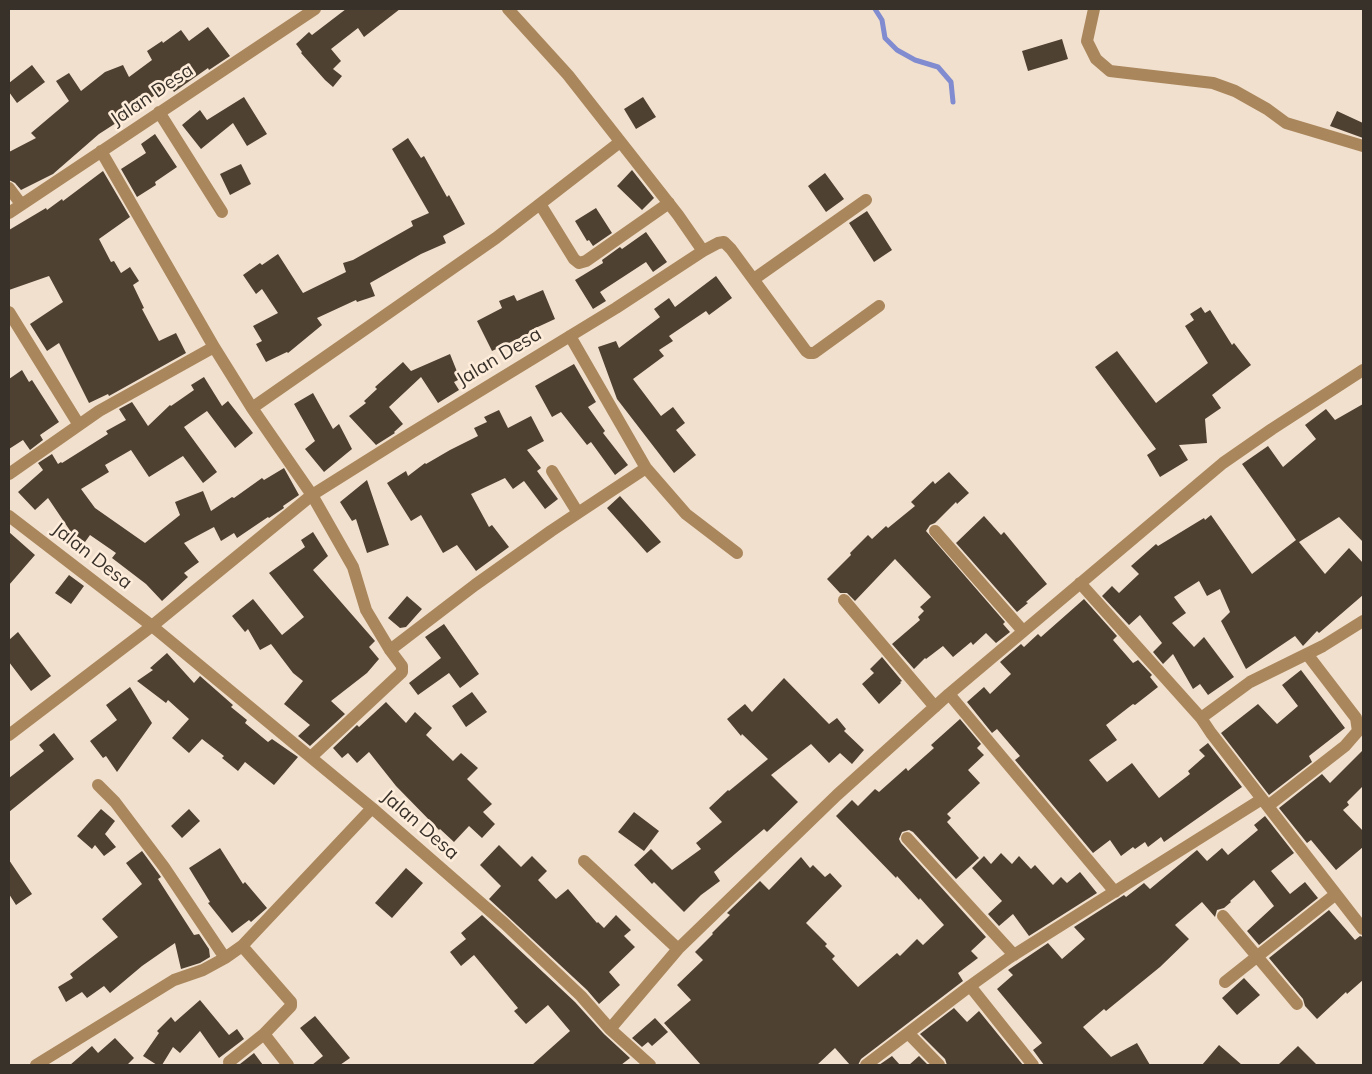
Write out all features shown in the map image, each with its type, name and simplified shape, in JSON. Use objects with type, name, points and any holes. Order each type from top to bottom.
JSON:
[{"type":"street","name":"Jalan Desa","points":[[9,213],[159,112],[295,14],[315,9]]},
{"type":"street","points":[[508,9],[568,75],[669,203],[703,251]]},
{"type":"street","points":[[1091,10],[1086,41],[1096,59],[1110,72],[1213,83],[1235,91],[1267,109],[1286,123],[1363,146]]},
{"type":"street","points":[[159,112],[222,212]]},
{"type":"street","points":[[252,408],[496,238],[620,142]]},
{"type":"street","points":[[102,151],[214,347],[252,408],[312,495],[352,567],[366,610],[402,666],[402,672],[311,757]]},
{"type":"street","points":[[9,188],[21,204]]},
{"type":"street","points":[[866,200],[754,279],[809,353],[814,353],[879,306]]},
{"type":"street","points":[[540,204],[574,259],[579,263],[586,261],[669,203]]},
{"type":"street","name":"Jalan Desa","points":[[9,735],[152,626],[312,495],[616,308],[703,251],[724,242],[754,279]]},
{"type":"street","points":[[9,312],[79,425]]},
{"type":"street","points":[[570,336],[646,468],[686,514],[737,553]]},
{"type":"street","points":[[9,474],[99,411],[214,347]]},
{"type":"street","points":[[610,1029],[678,949],[837,794],[949,694],[1223,463],[1363,370]]},
{"type":"street","points":[[390,650],[551,531],[646,468]]},
{"type":"street","points":[[552,471],[578,513]]},
{"type":"street","name":"Jalan Desa","points":[[9,516],[152,626],[372,808],[505,924],[581,996],[610,1029],[650,1065]]},
{"type":"street","points":[[935,531],[1023,632]]},
{"type":"street","points":[[1080,583],[1201,718],[1363,929]]},
{"type":"street","points":[[844,600],[935,707]]},
{"type":"street","points":[[1201,718],[1250,682],[1323,646],[1363,621]]},
{"type":"street","points":[[866,1065],[1014,955],[1265,802],[1345,746],[1358,731],[1356,718],[1307,654]]},
{"type":"street","points":[[949,694],[1115,892]]},
{"type":"street","points":[[98,785],[115,802],[164,867],[225,958]]},
{"type":"street","points":[[36,1065],[174,980],[203,970],[242,946],[372,808]]},
{"type":"street","points":[[907,838],[1014,955]]},
{"type":"street","points":[[584,861],[678,949]]},
{"type":"street","points":[[1225,982],[1336,894]]},
{"type":"street","points":[[1223,916],[1297,1004]]},
{"type":"street","points":[[229,1062],[264,1034],[292,1004],[242,946]]},
{"type":"street","points":[[970,986],[1032,1065]]},
{"type":"street","points":[[908,1033],[939,1065]]},
{"type":"street","points":[[264,1034],[288,1065]]},
{"type":"building","points":[[346,9],[400,9],[364,37],[358,28],[331,49],[341,61],[333,69],[342,76],[333,87],[301,53],[296,44],[309,32],[312,35]]},
{"type":"building","points":[[208,27],[230,56],[209,70],[208,68],[174,92],[169,85],[144,103],[146,106],[99,134],[53,174],[21,190],[15,183],[9,180],[9,152],[36,138],[31,133],[69,101],[56,81],[69,73],[81,91],[105,72],[123,65],[129,77],[152,60],[147,51],[162,41],[163,43],[181,30],[189,41]]},
{"type":"building","points":[[1062,39],[1068,59],[1028,71],[1022,51]]},
{"type":"building","points":[[32,65],[45,82],[17,103],[9,92],[9,83]]},
{"type":"building","points":[[244,97],[267,134],[247,146],[233,123],[201,149],[182,125],[200,110],[207,120]]},
{"type":"building","points":[[643,97],[656,117],[636,129],[624,109]]},
{"type":"building","points":[[1337,111],[1363,123],[1363,138],[1330,126]]},
{"type":"building","points":[[155,134],[177,167],[155,182],[156,185],[137,197],[121,169],[146,153],[141,144]]},
{"type":"building","points":[[408,138],[421,158],[424,156],[465,224],[443,236],[446,243],[421,254],[370,283],[375,296],[357,302],[356,300],[317,318],[322,325],[288,353],[266,362],[256,344],[262,341],[253,326],[278,313],[262,289],[256,294],[243,275],[260,263],[262,265],[278,254],[303,293],[346,272],[343,263],[353,260],[413,226],[411,221],[429,213],[392,149]]},
{"type":"building","points":[[241,164],[251,184],[230,195],[220,174]]},
{"type":"building","points":[[632,170],[654,198],[642,210],[617,186]]},
{"type":"building","points":[[103,171],[130,217],[99,239],[111,262],[114,261],[121,273],[130,267],[139,281],[133,285],[144,308],[142,309],[159,341],[176,333],[186,353],[109,396],[108,394],[89,403],[59,343],[47,351],[30,324],[63,302],[49,276],[9,290],[9,230],[46,208],[47,210],[62,199],[63,201]]},
{"type":"building","points":[[825,173],[844,199],[826,212],[808,186]]},
{"type":"building","points":[[596,208],[612,233],[593,246],[589,240],[587,241],[575,221]]},
{"type":"building","points":[[867,211],[892,250],[874,262],[849,223]]},
{"type":"building","points":[[646,232],[667,262],[653,272],[646,262],[600,292],[606,301],[593,309],[575,280],[603,263],[602,260],[620,247],[622,249]]},
{"type":"building","points":[[716,276],[732,298],[709,315],[706,311],[669,336],[673,341],[659,350],[664,356],[633,379],[661,416],[673,407],[685,423],[676,430],[696,455],[674,473],[617,399],[598,347],[616,341],[619,348],[660,317],[654,309],[669,298],[675,307]]},
{"type":"building","points":[[543,290],[555,319],[492,351],[477,321],[502,308],[499,301],[514,295],[517,301]]},
{"type":"building","points":[[1201,307],[1205,313],[1210,310],[1232,345],[1234,343],[1251,365],[1212,395],[1221,408],[1205,419],[1207,443],[1179,445],[1188,460],[1160,477],[1147,455],[1156,449],[1095,367],[1117,351],[1156,403],[1208,363],[1185,326],[1194,320],[1190,314]]},
{"type":"building","points":[[450,354],[460,379],[454,382],[459,390],[438,403],[421,377],[389,407],[403,424],[395,433],[376,445],[349,416],[366,403],[364,401],[377,389],[375,387],[403,362],[411,371]]},
{"type":"building","points":[[574,364],[596,402],[588,407],[605,431],[603,433],[628,465],[615,475],[591,442],[587,445],[561,412],[552,417],[535,386]]},
{"type":"building","points":[[22,370],[29,382],[32,380],[59,422],[40,435],[43,440],[30,450],[23,440],[9,449],[9,379]]},
{"type":"building","points":[[204,377],[222,406],[228,401],[253,433],[235,448],[207,411],[184,427],[217,472],[203,483],[183,456],[149,477],[131,450],[105,465],[109,472],[81,489],[95,508],[145,543],[180,515],[175,502],[203,491],[211,511],[232,497],[234,498],[262,478],[264,480],[284,468],[299,495],[283,506],[284,508],[237,538],[234,533],[221,541],[214,527],[184,543],[199,562],[184,573],[188,577],[162,601],[146,584],[112,558],[116,553],[90,535],[85,542],[71,532],[48,498],[35,510],[18,492],[43,470],[38,463],[52,454],[58,464],[62,463],[108,434],[106,431],[126,420],[119,409],[132,402],[148,426],[170,405],[194,390],[191,385]]},
{"type":"building","points":[[313,393],[333,429],[339,424],[352,449],[324,472],[305,449],[315,441],[294,404]]},
{"type":"building","points":[[1363,404],[1363,542],[1339,517],[1299,542],[1325,574],[1349,548],[1363,563],[1363,595],[1319,633],[1317,631],[1303,646],[1295,636],[1246,669],[1221,621],[1230,612],[1220,589],[1207,596],[1199,581],[1174,597],[1186,613],[1172,623],[1194,647],[1204,637],[1234,677],[1208,695],[1200,684],[1193,689],[1173,654],[1163,664],[1153,652],[1162,643],[1140,615],[1129,625],[1102,596],[1112,586],[1119,593],[1139,574],[1131,566],[1156,544],[1158,546],[1211,515],[1252,574],[1296,540],[1242,464],[1268,446],[1283,467],[1316,439],[1305,425],[1326,409],[1335,420]]},
{"type":"building","points":[[499,410],[508,428],[531,416],[544,441],[527,450],[541,468],[537,471],[558,499],[545,509],[524,481],[513,489],[505,478],[471,494],[489,527],[492,525],[509,547],[476,571],[457,545],[443,553],[421,515],[411,521],[387,483],[406,471],[408,476],[425,463],[478,436],[474,428],[487,422],[484,417]]},
{"type":"building","points":[[949,472],[969,493],[957,504],[956,502],[935,523],[930,525],[926,531],[1005,622],[1003,624],[1010,632],[996,643],[986,633],[973,645],[971,642],[953,657],[943,646],[925,658],[914,669],[892,644],[920,620],[918,617],[924,611],[920,607],[931,597],[895,559],[855,601],[847,593],[840,593],[827,579],[868,535],[872,539],[886,526],[888,528],[915,506],[911,502],[933,481],[935,484]]},
{"type":"building","points":[[367,480],[389,545],[367,553],[356,519],[352,521],[340,502]]},
{"type":"building","points":[[620,496],[661,542],[647,553],[607,508]]},
{"type":"building","points":[[984,516],[1001,535],[1004,532],[1047,584],[1017,612],[956,543]]},
{"type":"building","points":[[9,532],[35,555],[9,585]]},
{"type":"building","points":[[313,532],[328,556],[313,570],[375,641],[369,647],[379,659],[367,673],[331,701],[345,714],[310,746],[298,736],[310,725],[284,704],[303,681],[293,673],[271,644],[260,650],[248,629],[245,632],[232,616],[253,599],[282,635],[304,617],[269,573],[305,547],[301,540]]},
{"type":"building","points":[[69,575],[84,586],[71,604],[55,593]]},
{"type":"building","points":[[407,596],[422,609],[406,627],[400,628],[388,618]]},
{"type":"building","points":[[1084,599],[1117,636],[1113,640],[1133,663],[1138,660],[1152,675],[1150,677],[1158,687],[1106,725],[1117,740],[1089,760],[1107,782],[1132,763],[1159,798],[1190,774],[1188,771],[1205,756],[1199,750],[1208,743],[1242,787],[1164,842],[1161,837],[1148,847],[1145,842],[1135,849],[1133,847],[1121,856],[1110,840],[1093,853],[1015,760],[1020,756],[997,729],[992,733],[967,702],[984,687],[990,694],[1011,674],[1000,662],[1021,644],[1024,647],[1038,634],[1041,637]]},
{"type":"building","points":[[444,624],[479,674],[460,688],[449,673],[418,695],[409,683],[441,658],[425,637]]},
{"type":"building","points":[[18,632],[51,676],[31,691],[9,662],[9,640]]},
{"type":"building","points":[[167,653],[194,683],[200,676],[233,705],[231,707],[247,720],[245,723],[268,742],[272,739],[298,757],[274,785],[245,762],[238,771],[222,758],[224,756],[202,739],[189,753],[172,738],[189,719],[168,700],[166,703],[137,681],[153,670],[150,668]]},
{"type":"building","points":[[882,657],[902,681],[879,704],[862,684],[874,673],[870,669]]},
{"type":"building","points":[[1301,670],[1345,728],[1309,756],[1312,762],[1269,795],[1221,733],[1258,704],[1277,724],[1298,706],[1282,685]]},
{"type":"building","points":[[784,678],[829,724],[837,718],[846,729],[844,731],[864,750],[852,764],[840,753],[829,763],[811,744],[771,775],[798,802],[767,832],[764,829],[714,872],[720,881],[701,895],[684,912],[654,882],[652,884],[634,865],[651,849],[672,870],[701,849],[696,843],[722,822],[709,808],[728,790],[768,759],[742,734],[741,736],[727,719],[745,704],[752,712]]},
{"type":"building","points":[[130,687],[152,723],[117,772],[106,756],[103,758],[90,741],[117,720],[106,705]]},
{"type":"building","points":[[472,692],[487,712],[466,727],[452,706]]},
{"type":"building","points":[[386,702],[406,723],[415,712],[432,728],[426,735],[453,761],[461,753],[478,768],[467,779],[492,804],[483,812],[495,824],[482,838],[469,826],[454,842],[439,830],[396,786],[369,752],[357,763],[348,753],[342,758],[333,748],[357,725],[359,727]]},
{"type":"building","points":[[960,719],[981,744],[977,748],[984,755],[968,770],[980,783],[947,814],[951,818],[947,822],[979,858],[956,879],[913,832],[909,830],[902,832],[899,839],[986,937],[971,951],[978,958],[958,973],[963,981],[861,1059],[858,1065],[850,1065],[835,1048],[817,1065],[701,1065],[664,1023],[691,1000],[677,985],[703,960],[695,952],[730,915],[727,913],[760,881],[769,890],[801,857],[810,868],[813,865],[825,877],[830,873],[842,886],[806,923],[827,944],[825,946],[835,956],[832,959],[858,987],[897,953],[900,956],[917,939],[923,945],[944,925],[920,898],[919,900],[897,876],[896,878],[836,816],[852,800],[858,806],[875,789],[879,792],[906,768],[908,771],[934,748],[931,745]]},
{"type":"building","points":[[54,733],[74,759],[9,812],[9,778],[44,751],[39,745]]},
{"type":"building","points":[[1363,750],[1363,786],[1347,802],[1349,805],[1343,810],[1363,831],[1363,847],[1336,870],[1311,840],[1307,843],[1279,808],[1322,774],[1330,783]]},
{"type":"building","points":[[101,809],[115,821],[105,834],[116,847],[104,856],[95,845],[92,849],[77,836]]},
{"type":"building","points":[[189,809],[200,821],[182,838],[171,826]]},
{"type":"building","points":[[634,812],[659,831],[644,851],[618,832]]},
{"type":"building","points":[[1265,816],[1294,853],[1271,871],[1290,894],[1305,882],[1318,898],[1259,945],[1247,931],[1274,906],[1254,880],[1224,908],[1217,910],[1215,917],[1202,902],[1175,925],[1189,939],[1160,967],[1106,1011],[1104,1009],[1083,1027],[1111,1057],[1137,1043],[1150,1065],[1044,1065],[1033,1050],[1042,1043],[997,989],[1013,975],[1008,970],[1048,943],[1062,959],[1085,939],[1074,927],[1124,895],[1126,897],[1144,883],[1150,889],[1197,850],[1207,861],[1222,848],[1228,855],[1258,830],[1254,825]]},
{"type":"building","points":[[499,845],[521,867],[532,856],[547,871],[538,880],[556,899],[568,889],[597,923],[604,928],[616,915],[631,930],[624,936],[635,947],[609,972],[620,985],[599,1004],[587,990],[489,899],[501,886],[480,865]]},
{"type":"building","points":[[220,848],[243,884],[245,882],[267,908],[251,922],[249,920],[232,933],[208,903],[210,902],[189,868]]},
{"type":"building","points":[[142,851],[161,877],[158,879],[194,935],[199,934],[209,949],[210,957],[200,963],[181,969],[175,943],[142,966],[110,993],[104,986],[87,998],[82,992],[66,1002],[58,987],[73,978],[70,974],[118,937],[102,919],[142,884],[126,863]]},
{"type":"building","points":[[1001,853],[1012,864],[1019,856],[1031,869],[1035,865],[1053,885],[1061,877],[1067,883],[1080,872],[1097,893],[1029,936],[1013,914],[999,926],[988,914],[1002,901],[972,868],[984,856],[991,864]]},
{"type":"building","points":[[9,860],[32,894],[16,905],[9,894]]},
{"type":"building","points":[[406,868],[423,883],[392,918],[375,903]]},
{"type":"building","points":[[1329,910],[1355,940],[1360,936],[1363,937],[1363,980],[1347,994],[1346,992],[1317,1019],[1269,958]]},
{"type":"building","points":[[482,915],[575,1002],[604,1034],[630,1058],[621,1065],[532,1065],[570,1031],[548,1005],[526,1024],[514,1011],[518,1008],[474,955],[461,966],[450,952],[466,939],[461,933]]},
{"type":"building","points":[[1244,978],[1260,995],[1237,1015],[1222,998]]},
{"type":"building","points":[[200,1000],[229,1035],[237,1029],[244,1039],[219,1058],[200,1031],[180,1053],[173,1047],[162,1065],[157,1065],[143,1056],[159,1033],[157,1031],[171,1017],[175,1022]]},
{"type":"building","points":[[954,1008],[967,1022],[979,1011],[1023,1065],[947,1065],[945,1059],[920,1034]]},
{"type":"building","points":[[315,1016],[350,1058],[340,1065],[312,1065],[323,1056],[300,1028]]},
{"type":"building","points":[[655,1018],[668,1032],[652,1046],[648,1042],[642,1047],[632,1038]]},
{"type":"building","points":[[115,1038],[134,1058],[127,1065],[70,1065],[92,1046],[98,1053]]},
{"type":"building","points":[[1219,1045],[1242,1065],[1202,1065]]},
{"type":"building","points":[[1298,1046],[1317,1065],[1278,1065]]},
{"type":"building","points":[[254,1053],[263,1065],[240,1064]]},
{"type":"building","points":[[892,1056],[900,1065],[879,1065]]},
{"type":"building","points":[[919,1056],[928,1065],[909,1065]]},
{"type":"waterway","points":[[875,9],[882,20],[885,38],[897,50],[915,60],[938,67],[951,82],[953,102]]}]
